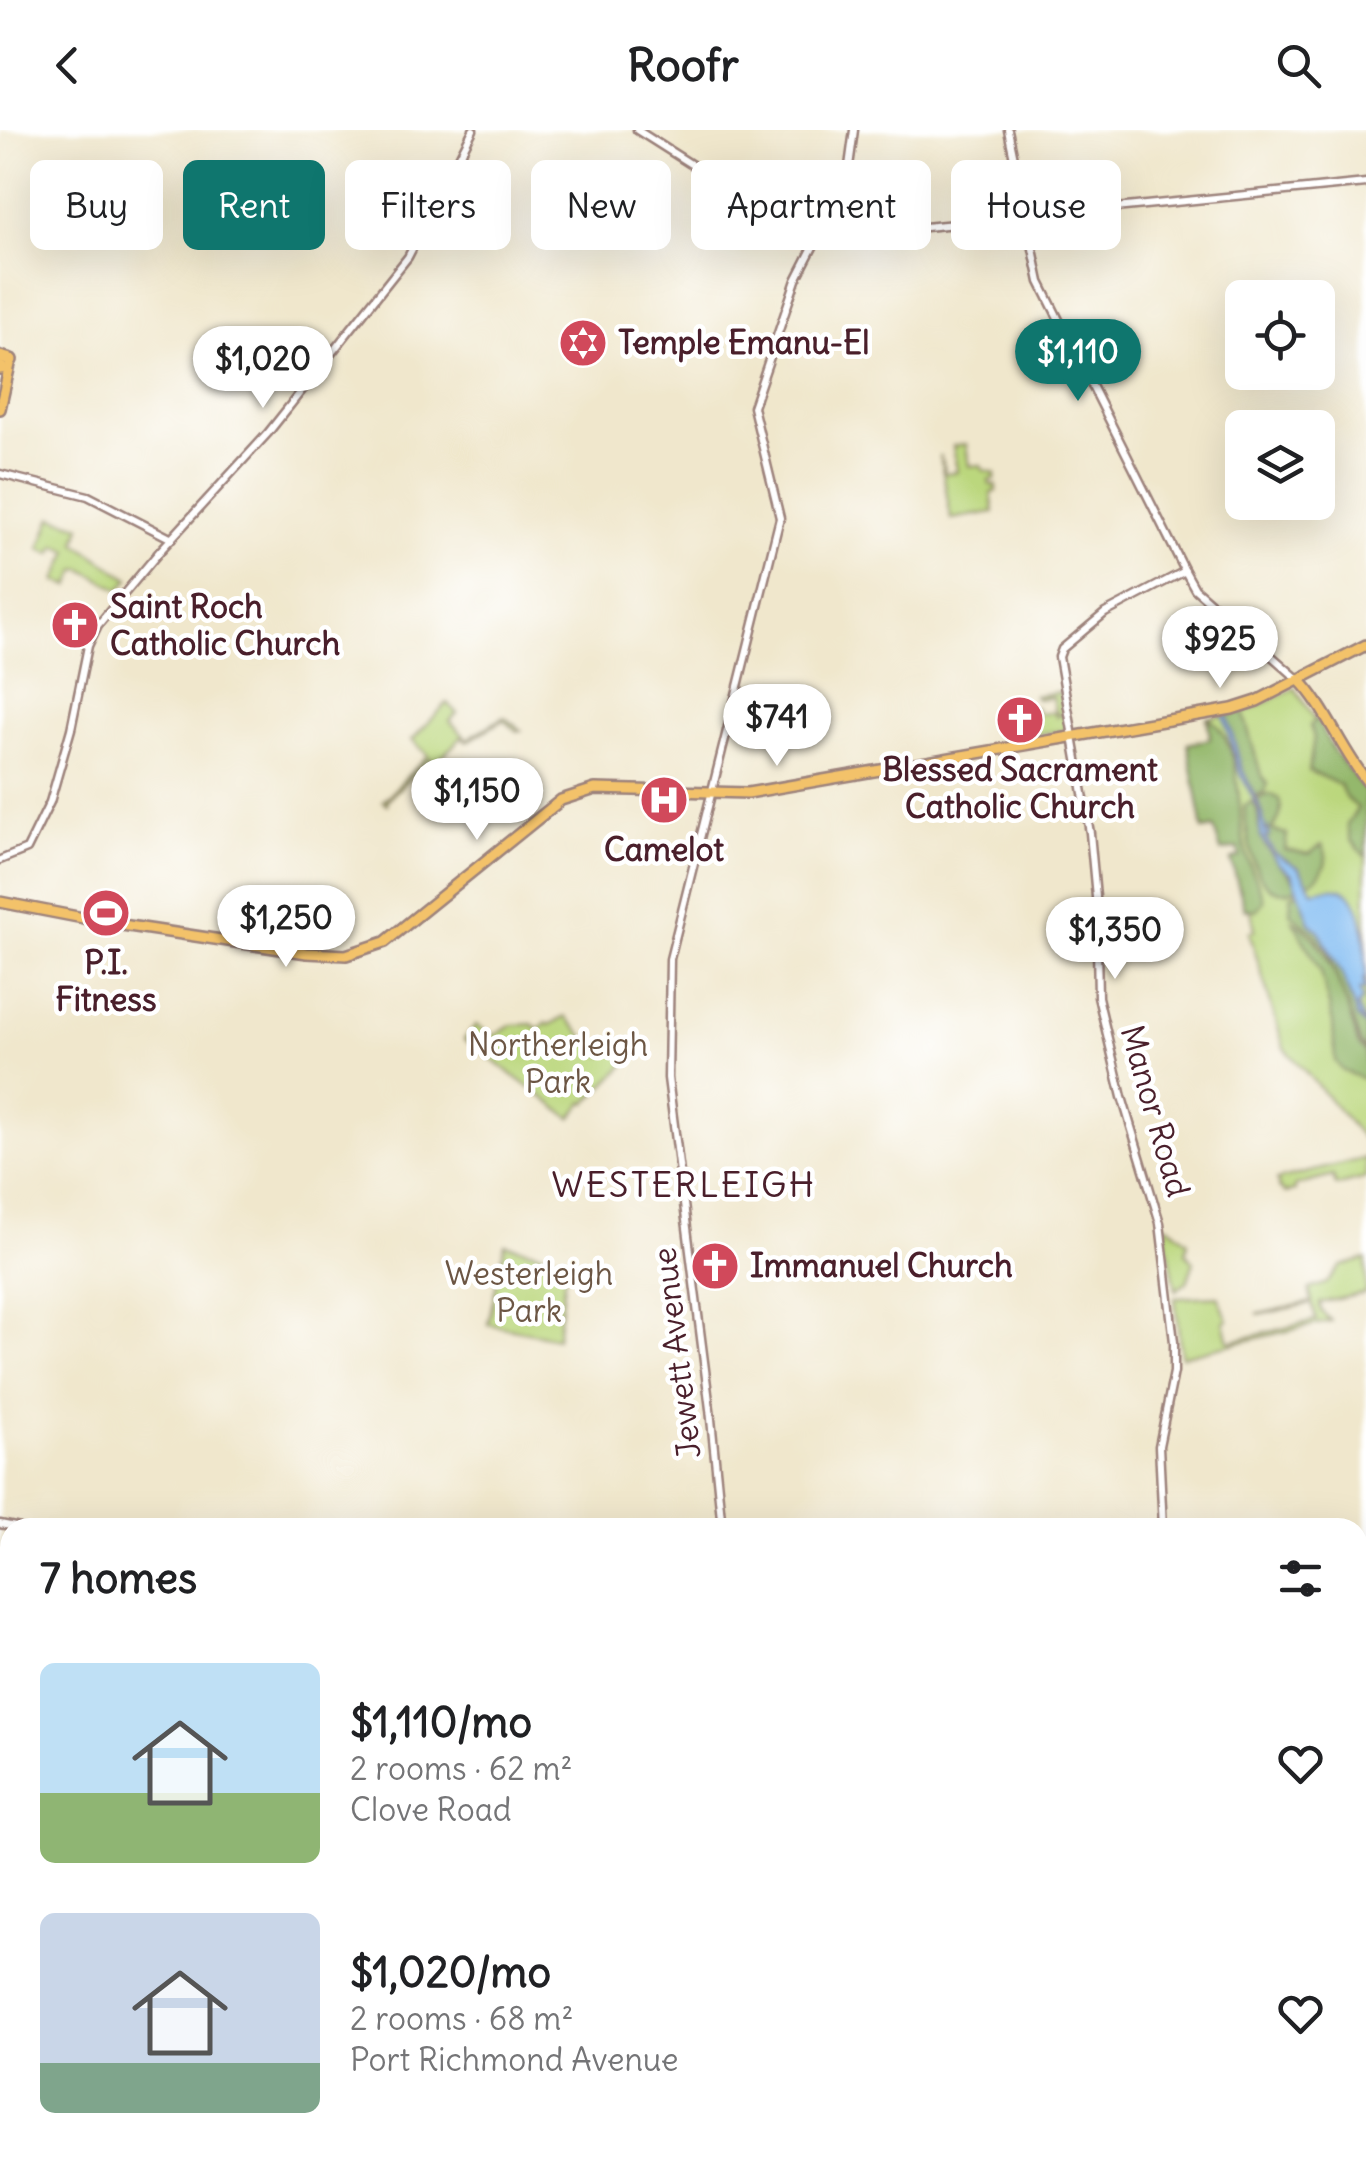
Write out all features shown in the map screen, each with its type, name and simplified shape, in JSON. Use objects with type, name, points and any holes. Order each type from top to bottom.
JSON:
[{"type":"main road","points":[[0,409],[3,365]]},
{"type":"main road","points":[[0,902],[232,943],[346,955],[385,942],[566,797],[595,789],[713,794],[783,788],[1245,706],[1366,645]]},
{"type":"main road","points":[[1299,680],[1366,780]]},
{"type":"street","points":[[0,860],[18,856],[30,846],[50,802],[71,729],[88,646],[98,625],[268,434],[408,258],[473,130]]},
{"type":"street","points":[[637,130],[691,164]]},
{"type":"street","name":"Jewett Avenue","points":[[850,160],[854,130]]},
{"type":"street","points":[[1008,130],[1014,160]]},
{"type":"street","points":[[1121,208],[1366,184]]},
{"type":"street","name":"Jewett Avenue","points":[[721,1518],[668,1070],[670,959],[780,518],[754,406],[796,280],[812,250]]},
{"type":"street","points":[[1033,250],[1040,282],[1084,376],[1195,589],[1299,680]]},
{"type":"street","points":[[0,474],[88,496],[172,539]]},
{"type":"street","name":"Manor Road","points":[[1163,1518],[1159,1446],[1174,1372],[1174,1342],[1160,1223],[1122,1098],[1098,997],[1090,832],[1060,663],[1062,649],[1105,613],[1184,571]]},
{"type":"green space","points":[[966,444],[969,466],[981,465],[983,470],[995,473],[995,479],[989,480],[997,491],[991,493],[994,512],[951,519],[940,455],[945,473],[957,472],[953,446]]},
{"type":"green space","points":[[52,517],[81,526],[76,543],[129,579],[120,590],[82,569],[77,570],[70,586],[56,581],[69,551],[56,546],[52,554],[40,549]]},
{"type":"green space","points":[[1295,688],[1335,753],[1366,792],[1366,1142],[1284,1047],[1249,932],[1255,930],[1251,911],[1245,909],[1231,860],[1240,857],[1238,848],[1221,851],[1214,828],[1203,830],[1188,744],[1210,739],[1207,718],[1248,711]]},
{"type":"green space","points":[[1060,692],[1067,730],[1025,736],[1027,708],[1036,707],[1038,714],[1055,712],[1052,697],[1034,696]]},
{"type":"green space","points":[[447,703],[457,713],[450,721],[467,739],[504,717],[521,730],[503,720],[467,742],[462,737],[435,763],[430,758],[387,804],[383,801],[428,755],[412,740]]},
{"type":"green space","points":[[1243,712],[1261,775],[1268,784],[1264,792],[1255,796],[1242,769],[1227,715]]},
{"type":"green space","points":[[1208,718],[1220,729],[1234,762],[1243,841],[1264,901],[1256,910],[1245,909],[1231,860],[1240,857],[1238,848],[1221,851],[1214,828],[1203,830],[1188,744],[1210,739]]},
{"type":"green space","points":[[1316,719],[1335,753],[1366,792],[1366,857],[1351,840],[1347,824],[1358,808],[1345,797],[1340,785],[1309,771],[1314,737],[1310,726]]},
{"type":"green space","points":[[1270,794],[1279,799],[1281,808],[1271,830],[1287,834],[1285,850],[1309,854],[1322,845],[1325,851],[1324,867],[1308,884],[1299,868],[1274,853],[1264,835],[1268,836],[1263,830],[1263,814],[1257,799]]},
{"type":"green space","points":[[1252,801],[1263,841],[1299,888],[1283,892],[1262,879],[1250,850],[1245,819],[1244,807]]},
{"type":"green space","points":[[1300,891],[1310,922],[1319,930],[1343,976],[1357,1017],[1366,1027],[1366,1050],[1327,951],[1313,932],[1290,913],[1291,896]]},
{"type":"green space","points":[[1293,921],[1317,942],[1335,975],[1358,1044],[1366,1053],[1366,1080],[1343,1071],[1335,1061],[1333,1023],[1321,972]]},
{"type":"green space","name":"Northerleigh Park","points":[[566,1017],[603,1056],[619,1042],[633,1057],[571,1118],[464,1039],[476,1025],[494,1036],[512,1025],[532,1024],[539,1030],[546,1023]]},
{"type":"green space","points":[[1366,1158],[1366,1178],[1336,1186],[1333,1176],[1295,1186],[1295,1191],[1285,1193],[1279,1188],[1277,1180]]},
{"type":"green space","points":[[1164,1226],[1188,1241],[1186,1253],[1194,1262],[1187,1282],[1176,1290]]},
{"type":"green space","name":"Westerleigh Park","points":[[505,1244],[567,1259],[557,1338],[488,1324]]},
{"type":"green space","points":[[1366,1259],[1366,1293],[1320,1303],[1321,1311],[1331,1321],[1181,1356],[1175,1298],[1218,1296],[1228,1320],[1224,1322],[1229,1341],[1233,1341],[1316,1320],[1312,1303],[1258,1314],[1312,1302],[1309,1289],[1327,1283],[1341,1266]]},
{"type":"water","points":[[1223,715],[1227,715],[1242,769],[1263,814],[1265,833],[1268,828],[1269,836],[1265,837],[1274,853],[1299,868],[1313,891],[1334,888],[1347,891],[1354,899],[1362,923],[1366,977],[1366,989],[1359,990],[1362,999],[1357,1007],[1366,1027],[1357,1017],[1343,976],[1319,931],[1310,922],[1292,874],[1277,862],[1260,836],[1260,812],[1239,771]]},
{"type":"place","name":"Temple Emanu-El","points":[[583,343]]},
{"type":"place","name":"Saint Roch Catholic Church","points":[[75,625]]},
{"type":"place","name":"Blessed Sacrament Catholic Church","points":[[1020,720]]},
{"type":"place","name":"Camelot","points":[[664,800]]},
{"type":"place","name":"P.I. Fitness","points":[[106,913]]},
{"type":"place","name":"Immanuel Church","points":[[715,1266]]},
{"type":"district","name":"WESTERLEIGH","points":[[684,1185]]}]
